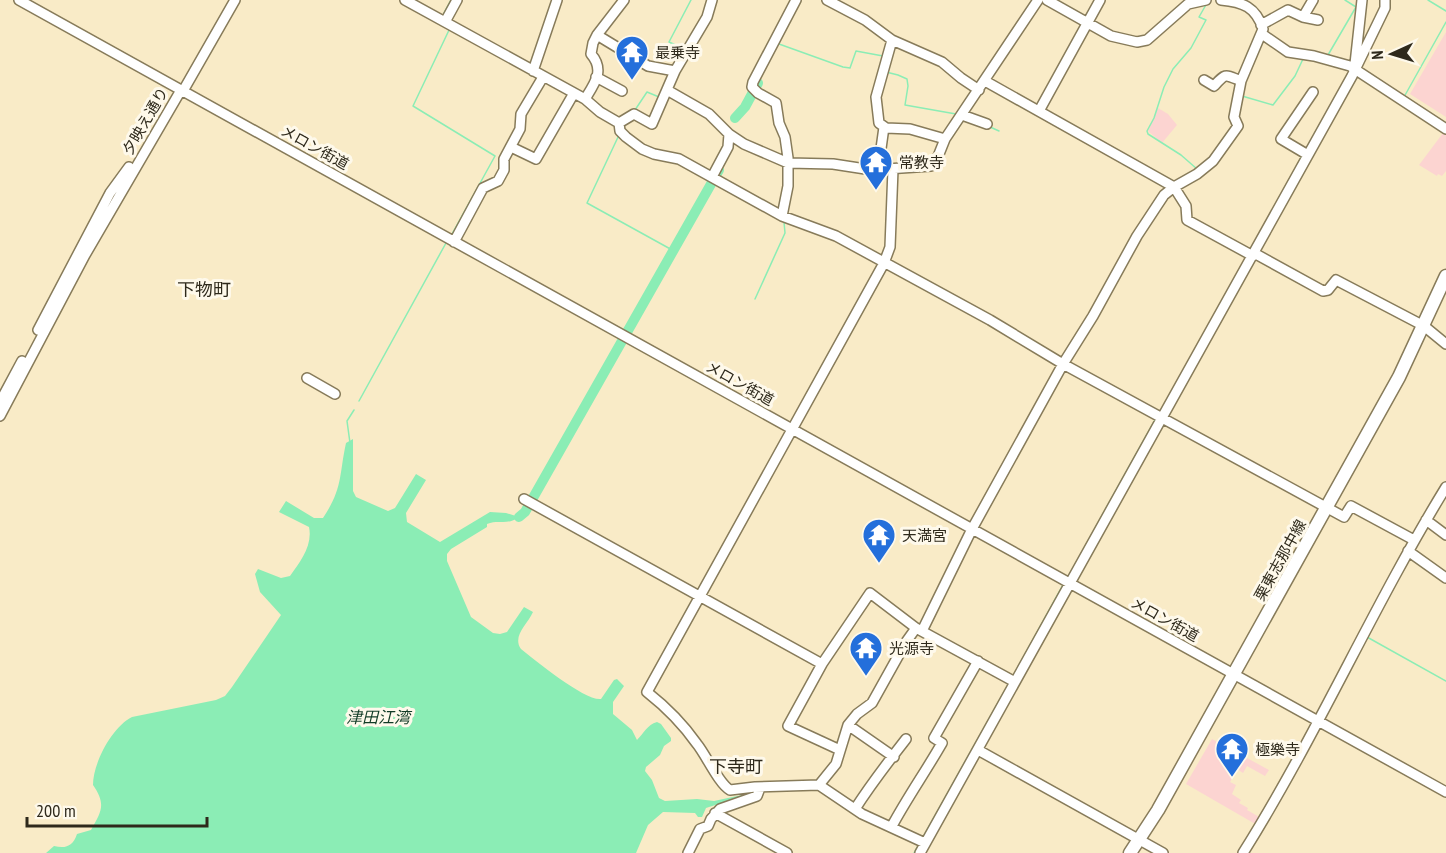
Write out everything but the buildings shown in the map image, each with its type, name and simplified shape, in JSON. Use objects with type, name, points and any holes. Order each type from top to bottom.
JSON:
[{"type":"main road","name":"栗東志那中線","points":[[1130,853],[1158,810],[1399,377],[1446,276]]},
{"type":"street","name":"メロン街道","points":[[19,0],[1446,792]]},
{"type":"street","points":[[182,91],[235,0]]},
{"type":"street","points":[[405,0],[585,99],[607,117],[619,123],[626,137],[642,149],[678,159],[782,216],[836,236],[1326,508],[1344,517],[1352,506],[1414,540]]},
{"type":"street","points":[[445,21],[458,0]]},
{"type":"street","points":[[533,71],[557,0]]},
{"type":"street","points":[[585,99],[596,77],[598,63],[591,54],[591,48],[597,35],[624,0]]},
{"type":"street","points":[[619,123],[634,114],[652,124],[675,71],[707,17],[712,0]]},
{"type":"street","points":[[782,216],[788,186],[785,137],[779,123],[776,103],[752,87],[796,0]]},
{"type":"street","points":[[827,0],[865,20],[892,40],[942,62],[979,90]]},
{"type":"street","points":[[667,90],[709,114],[729,134],[744,144],[788,163],[832,164],[878,170],[935,164],[945,139],[1038,0]]},
{"type":"street","points":[[1047,0],[1112,36],[1143,42],[1158,32],[1183,7],[1206,0]]},
{"type":"street","points":[[1039,111],[1100,0]]},
{"type":"street","points":[[1221,0],[1242,2],[1255,12],[1262,29],[1288,52],[1314,56],[1355,69],[1446,129]]},
{"type":"street","points":[[819,786],[836,764],[848,725],[857,714],[872,703],[906,642],[919,629],[1063,364],[1093,316],[1137,236],[1164,195],[1197,174],[1212,160],[1238,126],[1234,117],[1241,81],[1262,29],[1288,10],[1292,0]]},
{"type":"street","points":[[1303,17],[1313,0]]},
{"type":"street","points":[[1355,69],[1362,0]]},
{"type":"street","points":[[920,853],[922,842],[978,750],[1012,680],[1355,69],[1381,18],[1386,0]]},
{"type":"street","points":[[1288,10],[1303,17],[1318,20]]},
{"type":"street","points":[[597,35],[641,63],[675,71]]},
{"type":"street","points":[[892,40],[876,98],[879,123],[884,127],[910,129],[945,139]]},
{"type":"street","points":[[1204,80],[1212,86],[1224,75],[1241,81]]},
{"type":"street","points":[[454,242],[483,188],[498,181],[504,170],[504,159],[520,129],[521,114],[543,77]]},
{"type":"street","points":[[596,77],[622,91]]},
{"type":"street","points":[[985,81],[1174,187],[1186,206],[1187,220],[1323,291],[1329,290],[1336,280],[1424,326],[1446,344]]},
{"type":"street","name":"夕映え通り","points":[[0,402],[110,194],[182,91]]},
{"type":"street","name":"夕映え通り","points":[[0,416],[85,255],[182,91]]},
{"type":"street","points":[[1306,154],[1281,139],[1313,92]]},
{"type":"street","points":[[511,147],[536,159],[574,93]]},
{"type":"street","points":[[962,115],[987,124]]},
{"type":"street","points":[[878,170],[884,127]]},
{"type":"street","points":[[714,178],[728,147],[729,134]]},
{"type":"street","points":[[893,169],[890,247],[884,263],[647,692],[665,706],[695,741],[725,788],[730,790],[819,786],[855,809],[922,842]]},
{"type":"street","points":[[307,378],[335,394]]},
{"type":"street","points":[[1243,853],[1272,807],[1414,540],[1446,488]]},
{"type":"street","points":[[524,499],[822,664]]},
{"type":"street","points":[[1426,520],[1446,535]]},
{"type":"street","points":[[1408,551],[1446,578]]},
{"type":"street","points":[[840,750],[788,726],[822,664],[870,593],[919,629],[1012,680]]},
{"type":"street","points":[[892,826],[942,743],[934,738],[978,661]]},
{"type":"street","points":[[848,725],[894,757]]},
{"type":"street","points":[[855,809],[873,780],[894,757],[906,739]]},
{"type":"street","points":[[978,750],[1163,853]]},
{"type":"street","points":[[688,853],[700,829],[708,826],[715,813],[724,807],[757,796],[760,788]]},
{"type":"street","points":[[715,813],[787,853]]},
{"type":"shaded area","points":[[1446,32],[1446,117],[1410,94]]},
{"type":"shaded area","points":[[1158,108],[1168,114],[1177,125],[1162,143],[1148,131]]},
{"type":"shaded area","points":[[1443,133],[1446,135],[1446,171],[1442,176],[1438,174],[1437,176],[1419,165]]},
{"type":"shaded area","points":[[1212,739],[1269,770],[1265,776],[1247,766],[1243,773],[1237,769],[1230,782],[1236,785],[1232,794],[1241,800],[1239,803],[1261,818],[1257,825],[1186,784]]},
{"type":"water","name":"津田江湾","points":[[353,439],[353,491],[356,497],[388,511],[395,508],[416,474],[426,480],[406,513],[407,522],[440,542],[490,512],[519,517],[511,521],[487,524],[487,527],[451,549],[447,554],[447,561],[471,617],[493,633],[500,634],[507,632],[524,607],[533,612],[519,635],[521,649],[561,679],[594,698],[601,699],[617,679],[624,686],[613,702],[613,714],[632,730],[637,740],[648,727],[657,722],[671,738],[660,755],[646,767],[645,771],[652,780],[659,798],[665,801],[697,799],[714,801],[756,792],[706,808],[702,817],[698,817],[695,813],[663,812],[648,825],[636,853],[46,853],[54,846],[68,846],[77,834],[91,830],[98,818],[101,803],[93,785],[96,766],[105,746],[117,729],[132,717],[216,700],[225,696],[232,687],[281,615],[260,592],[255,574],[258,569],[281,578],[290,576],[305,553],[309,541],[309,527],[279,512],[286,501],[314,518],[323,518],[337,490],[346,443]]},
{"type":"waterway","points":[[444,13],[451,0]]},
{"type":"waterway","points":[[682,48],[669,42],[691,0]]},
{"type":"waterway","points":[[1328,55],[1356,7],[1345,0]]},
{"type":"waterway","points":[[1428,0],[1446,11]]},
{"type":"waterway","points":[[1197,169],[1147,131],[1173,69],[1191,48],[1206,20],[1199,17],[1207,3]]},
{"type":"waterway","points":[[1404,97],[1446,22]]},
{"type":"waterway","points":[[450,28],[413,106],[495,156],[452,234]]},
{"type":"waterway","points":[[779,44],[850,68],[856,51],[883,56]]},
{"type":"waterway","points":[[1242,96],[1273,105],[1295,76],[1303,59]]},
{"type":"waterway","points":[[886,72],[907,79],[905,105],[956,114]]},
{"type":"waterway","points":[[735,118],[745,107],[758,83]]},
{"type":"waterway","points":[[635,110],[647,92],[659,97]]},
{"type":"waterway","points":[[1306,149],[1321,122]]},
{"type":"waterway","points":[[988,126],[999,131]]},
{"type":"waterway","points":[[619,135],[587,203],[674,251]]},
{"type":"waterway","points":[[1251,249],[1302,156]]},
{"type":"waterway","points":[[519,517],[525,512],[719,170]]},
{"type":"waterway","points":[[755,299],[785,233],[784,222]]},
{"type":"waterway","points":[[359,401],[446,243]]},
{"type":"waterway","points":[[1160,412],[1247,256]]},
{"type":"waterway","points":[[350,443],[347,421],[354,410]]},
{"type":"waterway","points":[[1068,577],[1156,418]]},
{"type":"waterway","points":[[1440,505],[1446,496]]},
{"type":"waterway","points":[[1013,676],[1064,583]]},
{"type":"waterway","points":[[1367,637],[1446,681]]},
{"type":"waterway","points":[[922,839],[1009,683]]},
{"type":"waterway","points":[[914,853],[918,846]]},
{"type":"place","name":"最乗寺","points":[[632,81]]},
{"type":"place","name":"常教寺","points":[[876,191]]},
{"type":"place","name":"天満宮","points":[[879,564]]},
{"type":"place","name":"光源寺","points":[[866,677]]},
{"type":"place","name":"極樂寺","points":[[1232,778]]},
{"type":"district","name":"下物町","points":[[204,289]]},
{"type":"district","name":"下寺町","points":[[736,766]]}]
